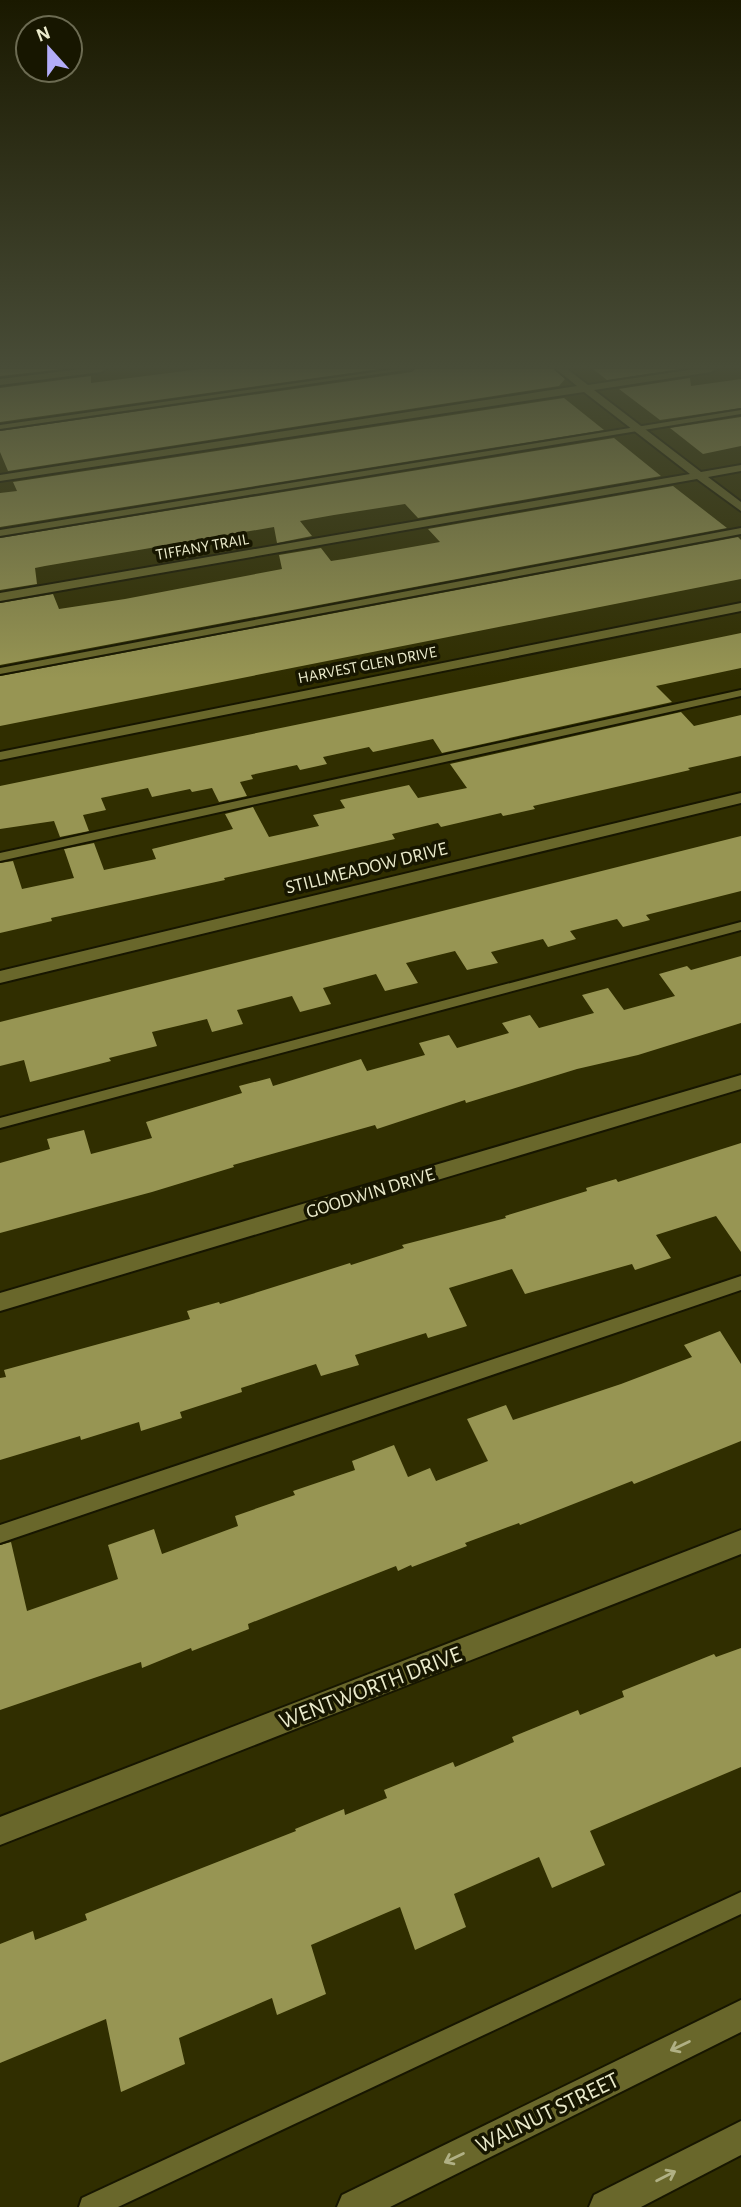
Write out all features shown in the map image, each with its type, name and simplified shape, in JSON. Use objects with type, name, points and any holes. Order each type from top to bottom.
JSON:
[{"type":"street","points":[[0,478],[39,472]]},
{"type":"street","points":[[696,472],[741,508]]},
{"type":"street","name":"TIFFANY TRAIL","points":[[0,597],[718,472]]},
{"type":"street","name":"HARVEST GLEN DRIVE","points":[[0,757],[741,607]]},
{"type":"street","name":"STILLMEADOW DRIVE","points":[[0,977],[741,798]]},
{"type":"street","name":"GOODWIN DRIVE","points":[[0,1302],[741,1082]]},
{"type":"street","name":"WENTWORTH DRIVE","points":[[0,1831],[741,1542]]},
{"type":"street","name":"WALNUT STREET","points":[[354,2207],[741,2016]]},
{"type":"street","points":[[606,2207],[741,2137]]},
{"type":"lane","points":[[0,533],[375,472]]},
{"type":"lane","points":[[0,671],[741,531]]},
{"type":"lane","points":[[0,858],[741,693]]},
{"type":"lane","points":[[0,1123],[741,926]]},
{"type":"lane","points":[[0,1534],[741,1283]]},
{"type":"lane","points":[[90,2207],[741,1903]]},
{"type":"building","points":[[79,472],[343,472],[0,527],[0,493],[17,491],[13,482]]},
{"type":"building","points":[[405,472],[656,472],[661,476],[418,518],[405,504],[334,515],[300,521],[312,536],[277,543],[274,527],[45,566],[35,568],[37,584],[0,590],[0,538]]},
{"type":"building","points":[[673,486],[727,528],[0,665],[0,603],[53,594],[59,609],[125,599],[282,569],[279,555],[321,548],[331,561],[344,559],[440,542],[428,529]]},
{"type":"building","points":[[738,537],[741,540],[741,579],[0,726],[0,676]]},
{"type":"building","points":[[741,633],[741,668],[656,686],[672,702],[442,753],[433,739],[373,752],[369,747],[323,757],[327,764],[300,770],[297,765],[251,775],[253,779],[240,782],[247,796],[219,802],[212,788],[192,792],[190,789],[152,797],[148,788],[101,798],[106,810],[83,815],[89,831],[60,837],[54,821],[0,829],[0,786]]},
{"type":"building","points":[[681,712],[694,726],[741,715],[741,756],[533,806],[535,809],[503,816],[501,813],[441,827],[438,823],[392,834],[395,839],[51,918],[52,921],[0,933],[0,863],[13,861],[22,889],[74,878],[64,849],[94,843],[104,870],[156,859],[152,849],[233,829],[225,814],[253,807],[269,837],[319,826],[313,815],[345,808],[340,800],[409,785],[418,798],[467,788],[450,764]]},
{"type":"building","points":[[741,836],[741,891],[646,915],[650,920],[623,927],[617,919],[570,931],[576,939],[548,947],[543,939],[491,952],[498,963],[467,970],[455,951],[406,963],[418,983],[385,991],[376,974],[323,988],[331,1004],[300,1012],[292,996],[237,1010],[243,1024],[212,1032],[207,1019],[152,1032],[157,1046],[30,1082],[24,1060],[0,1066],[0,1022]]},
{"type":"building","points":[[741,956],[741,1023],[466,1103],[465,1100],[377,1129],[375,1125],[233,1165],[234,1167],[152,1192],[0,1233],[0,1163],[50,1149],[47,1139],[84,1130],[91,1154],[152,1138],[146,1122],[242,1093],[239,1086],[270,1078],[273,1086],[361,1059],[367,1071],[425,1055],[419,1043],[449,1035],[457,1048],[509,1033],[502,1023],[530,1015],[539,1028],[594,1013],[582,995],[608,988],[624,1010],[675,996],[659,974],[687,966],[691,970]]},
{"type":"building","points":[[741,1143],[741,1252],[716,1216],[656,1235],[671,1258],[635,1270],[632,1264],[525,1294],[512,1269],[449,1288],[467,1326],[428,1338],[426,1333],[355,1355],[359,1365],[321,1376],[316,1364],[241,1388],[242,1392],[180,1412],[182,1418],[141,1431],[139,1422],[0,1460],[0,1378],[6,1377],[4,1370],[190,1319],[187,1311],[219,1302],[220,1304],[350,1263],[351,1265],[404,1248],[402,1245],[506,1218],[505,1216],[587,1191],[586,1188],[616,1179],[618,1182]]},
{"type":"building","points":[[720,1331],[741,1364],[741,1441],[634,1484],[632,1481],[520,1525],[519,1523],[465,1543],[467,1546],[412,1567],[411,1565],[398,1571],[396,1566],[248,1624],[249,1629],[192,1651],[191,1648],[142,1668],[141,1662],[0,1710],[0,1545],[11,1542],[27,1611],[118,1579],[108,1545],[154,1529],[162,1554],[238,1526],[235,1516],[295,1495],[293,1491],[355,1470],[352,1461],[394,1445],[408,1477],[430,1468],[436,1481],[488,1461],[467,1419],[506,1405],[513,1420],[621,1384],[692,1357],[684,1345]]},
{"type":"building","points":[[741,1648],[741,1767],[590,1831],[605,1865],[552,1888],[539,1857],[454,1894],[466,1927],[415,1950],[400,1907],[311,1945],[326,1994],[277,2015],[272,1998],[179,2038],[185,2064],[121,2092],[106,2019],[0,2063],[0,1944],[33,1931],[35,1940],[87,1920],[85,1914],[296,1831],[295,1829],[344,1809],[345,1815],[387,1798],[384,1790],[453,1762],[455,1767],[514,1742],[512,1737],[578,1710],[580,1715],[624,1697],[622,1691],[714,1654],[716,1657]]}]
